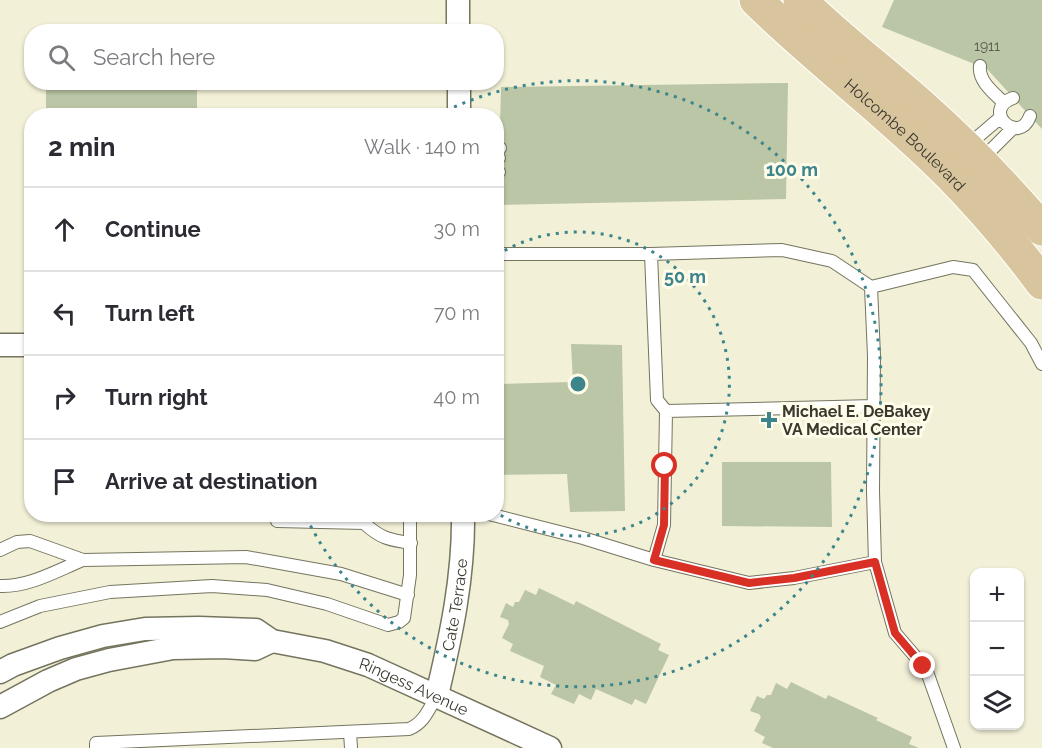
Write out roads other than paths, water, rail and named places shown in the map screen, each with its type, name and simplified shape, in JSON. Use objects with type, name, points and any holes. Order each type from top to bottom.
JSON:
[{"type":"main road","name":"Holcombe Boulevard","points":[[756,0],[798,41],[902,130],[969,167],[1042,229]]},
{"type":"main road","name":"Holcombe Boulevard","points":[[800,0],[823,23],[924,107],[969,167],[998,227],[1042,283]]},
{"type":"street","points":[[458,0],[458,24]]},
{"type":"street","points":[[459,90],[459,108]]},
{"type":"street","points":[[0,345],[24,345]]},
{"type":"street","name":"Cate Terrace","points":[[436,695],[454,615],[463,522]]},
{"type":"street","name":"Ringess Avenue","points":[[0,672],[60,648],[103,636],[145,629],[256,630],[272,641],[346,657],[395,676],[550,748]]},
{"type":"street","name":"Ringess Avenue","points":[[0,707],[57,677],[109,660],[173,648],[255,649],[272,641]]},
{"type":"lane","points":[[980,66],[979,70],[986,85],[1008,101],[1001,107],[1001,117],[1005,124],[1013,128],[1022,127],[1030,116]]},
{"type":"lane","points":[[969,167],[1001,117]]},
{"type":"lane","points":[[969,167],[1013,128]]},
{"type":"lane","points":[[504,254],[651,254],[782,250],[832,261],[871,287],[953,267],[973,270],[1031,343],[1042,364]]},
{"type":"lane","points":[[651,254],[657,400],[666,411],[664,525],[654,560]]},
{"type":"lane","points":[[871,287],[875,562],[895,633],[926,669],[954,748]]},
{"type":"lane","points":[[666,411],[874,406]]},
{"type":"lane","points":[[504,518],[583,538],[654,560],[749,583],[794,578],[875,562]]},
{"type":"lane","points":[[367,522],[377,535],[411,543]]},
{"type":"lane","points":[[0,622],[40,606],[110,592],[212,586],[267,590],[327,604],[393,625],[404,618],[408,595],[410,522]]},
{"type":"lane","points":[[0,550],[17,542],[30,541],[83,560],[246,557],[341,574],[408,595]]},
{"type":"lane","points":[[0,586],[17,586],[31,582],[83,560]]},
{"type":"lane","points":[[96,748],[96,743],[400,729],[415,726],[424,718],[436,695]]},
{"type":"lane","points":[[350,732],[351,748]]},
{"type":"place","name":"Michael E. DeBakey VA Medical Center","points":[[769,420]]}]
